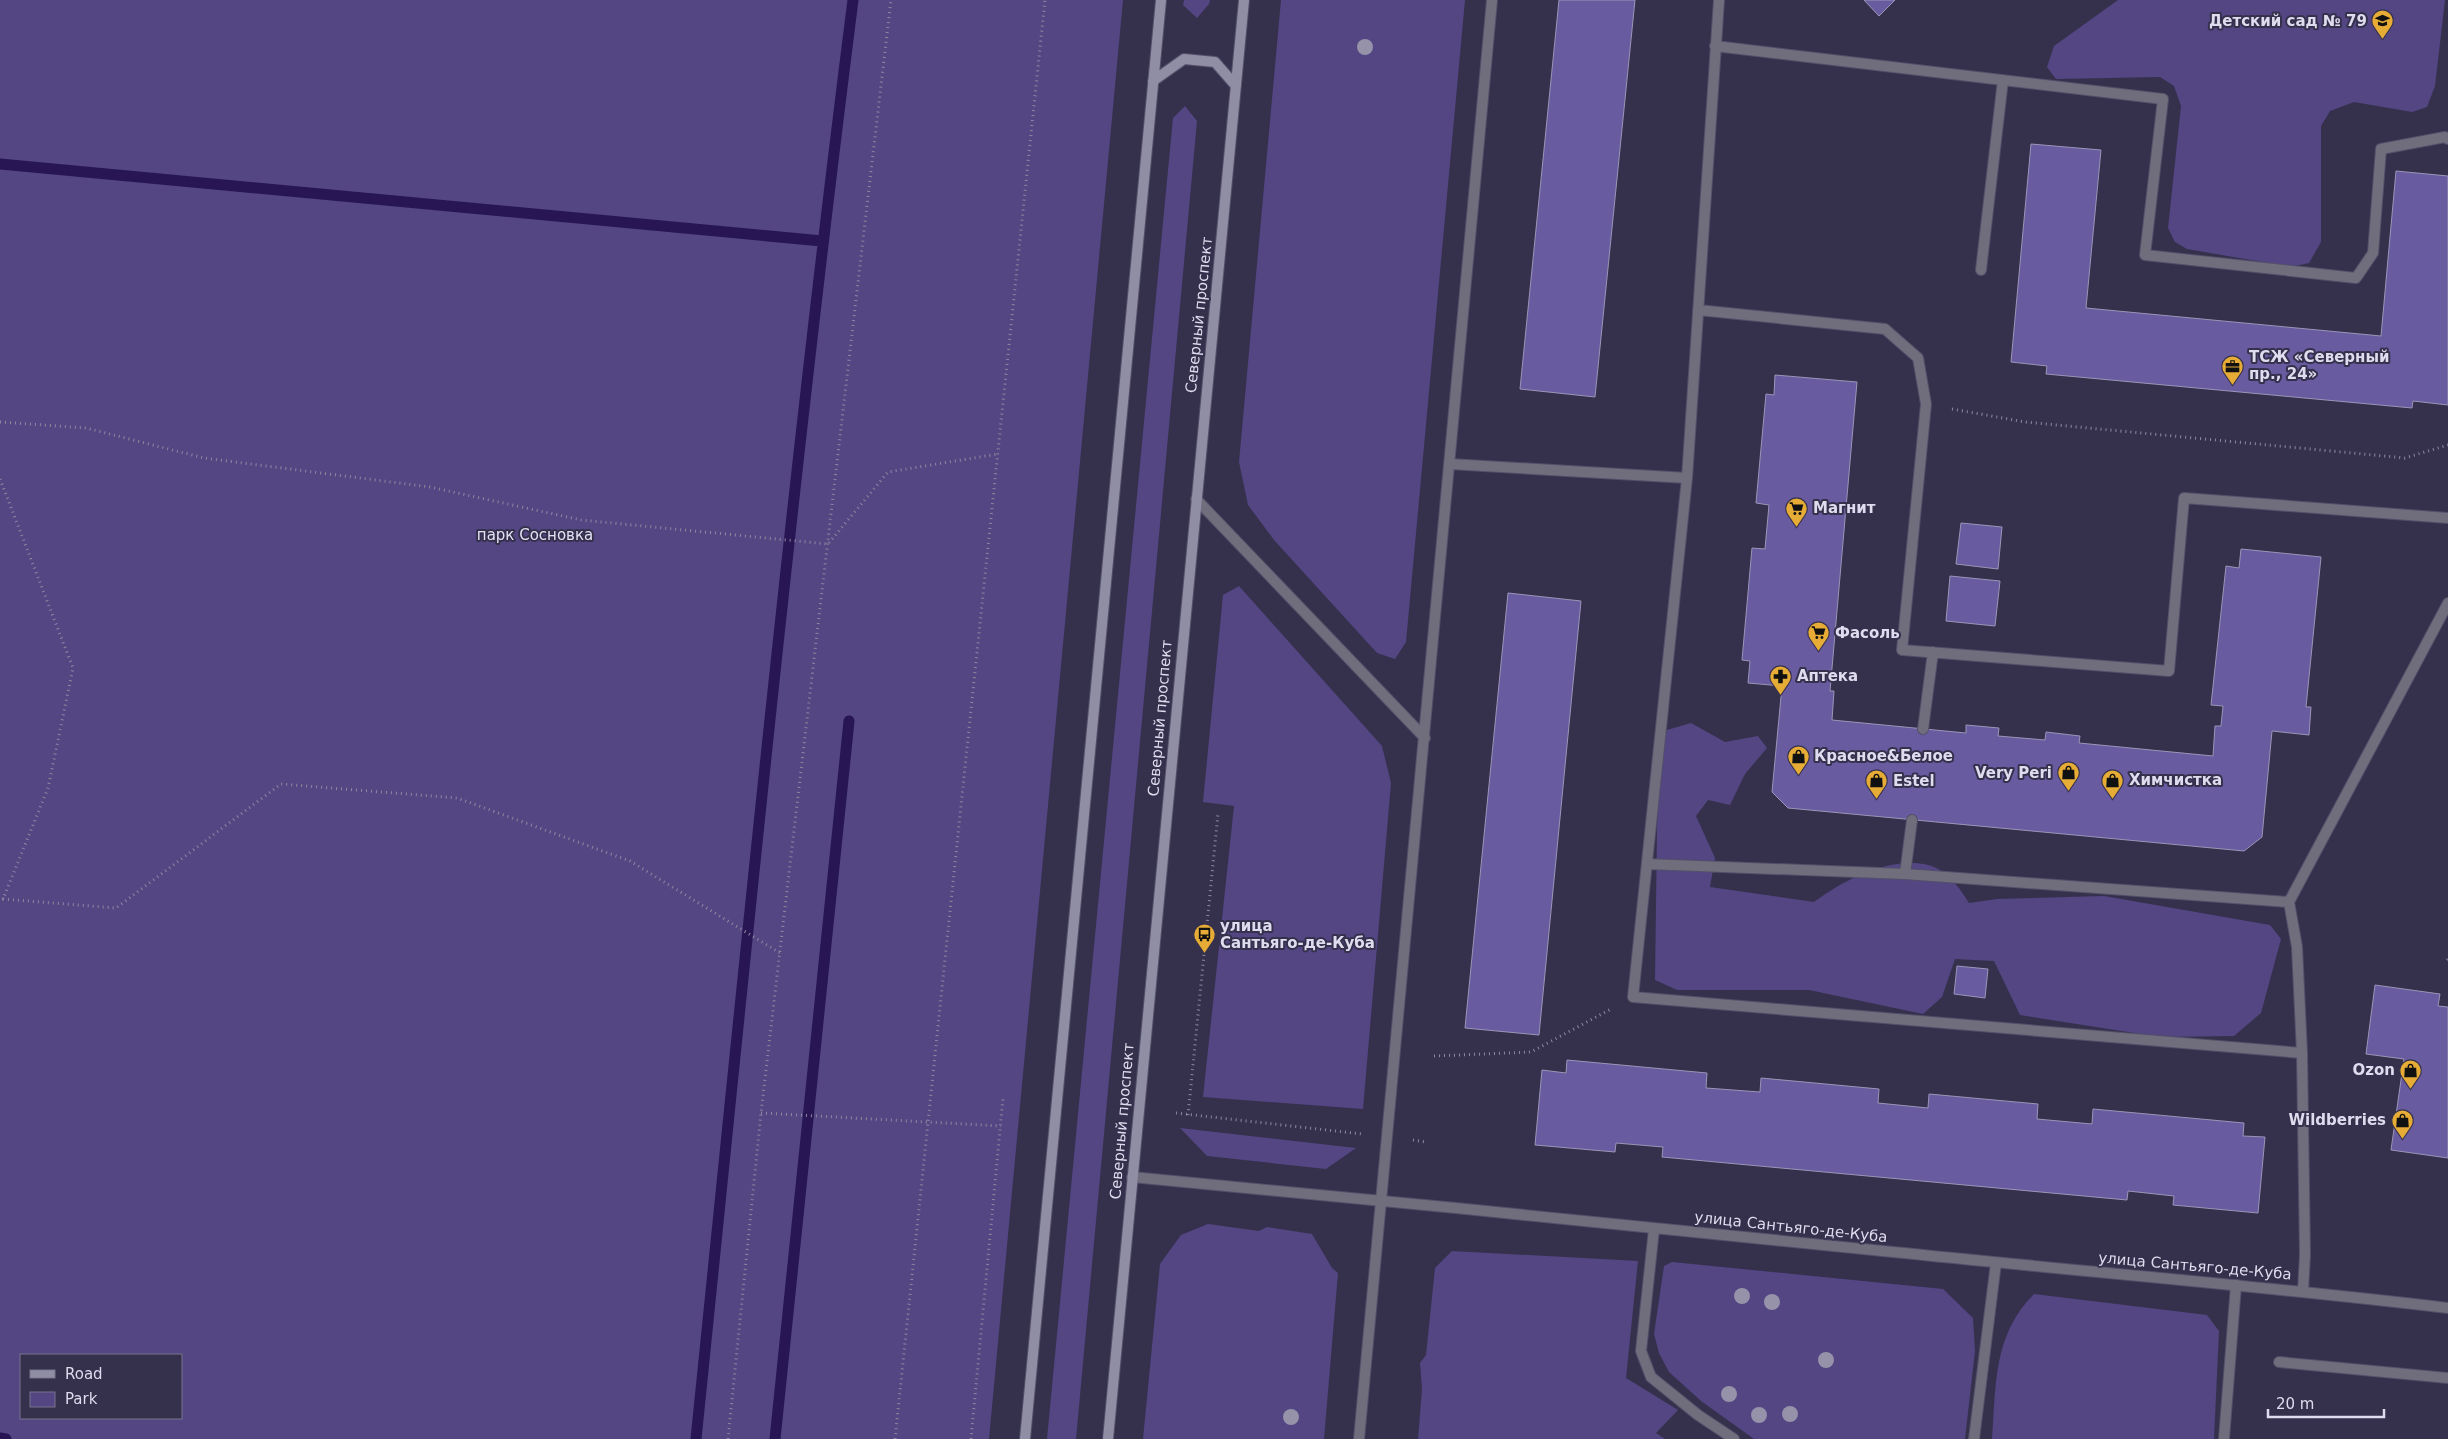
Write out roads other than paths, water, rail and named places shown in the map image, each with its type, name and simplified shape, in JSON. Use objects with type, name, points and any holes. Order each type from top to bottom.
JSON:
[{"type":"main road","points":[[1025,1439],[1161,0]]},
{"type":"main road","name":"Северный проспект","points":[[1108,1439],[1244,0]]},
{"type":"main road","points":[[1154,81],[1184,58],[1215,62],[1236,86]]},
{"type":"street","points":[[1359,1439],[1492,0]]},
{"type":"street","points":[[1719,0],[1687,478],[1634,997],[2302,1053]]},
{"type":"street","points":[[1715,46],[2163,99],[2145,255],[2356,278],[2373,253],[2381,150],[2445,137],[2448,139]]},
{"type":"street","points":[[1981,270],[2003,80]]},
{"type":"street","points":[[1698,310],[1886,329],[1918,358],[1926,404],[1902,650],[2168,671],[2184,498],[2448,518]]},
{"type":"street","points":[[1450,464],[1687,478]]},
{"type":"street","points":[[1196,499],[1425,738]]},
{"type":"street","points":[[2303,1291],[2305,1255],[2302,1053],[2297,947],[2289,902],[2448,603]]},
{"type":"street","points":[[1923,729],[1933,652]]},
{"type":"street","points":[[1905,874],[1912,820]]},
{"type":"street","points":[[1647,864],[1905,874],[2289,902]]},
{"type":"street","name":"улица Сантьяго-де-Куба","points":[[1132,1177],[1381,1199],[1654,1229],[1996,1263],[2236,1284],[2448,1308]]},
{"type":"street","points":[[1654,1229],[1641,1350],[1651,1377],[1698,1415],[1734,1439]]},
{"type":"street","points":[[1974,1439],[1996,1263]]},
{"type":"street","points":[[2224,1439],[2236,1284]]},
{"type":"street","points":[[2279,1362],[2448,1378]]},
{"type":"waterway","points":[[696,1439],[789,539],[853,0]]},
{"type":"waterway","points":[[0,164],[822,241]]},
{"type":"waterway","points":[[775,1439],[849,721]]},
{"type":"waterway","points":[[0,1438],[6,1439]]},
{"type":"place","name":"Детский сад № 79","points":[[2383,40]]},
{"type":"place","name":"ТСЖ «Северный пр., 24»","points":[[2233,385]]},
{"type":"place","name":"Магнит","points":[[1797,527]]},
{"type":"place","name":"Фасоль","points":[[1819,652]]},
{"type":"place","name":"Аптека","points":[[1781,695]]},
{"type":"place","name":"Красное&Белое","points":[[1798,775]]},
{"type":"place","name":"Very Peri","points":[[2068,792]]},
{"type":"place","name":"Химчистка","points":[[2113,799]]},
{"type":"place","name":"Estel","points":[[1877,800]]},
{"type":"place","name":"улица Сантьяго-де-Куба","points":[[1204,954]]},
{"type":"place","name":"Ozon","points":[[2411,1089]]},
{"type":"place","name":"Wildberries","points":[[2402,1139]]},
{"type":"park label","name":"парк Сосновка","points":[[535,535]]}]
